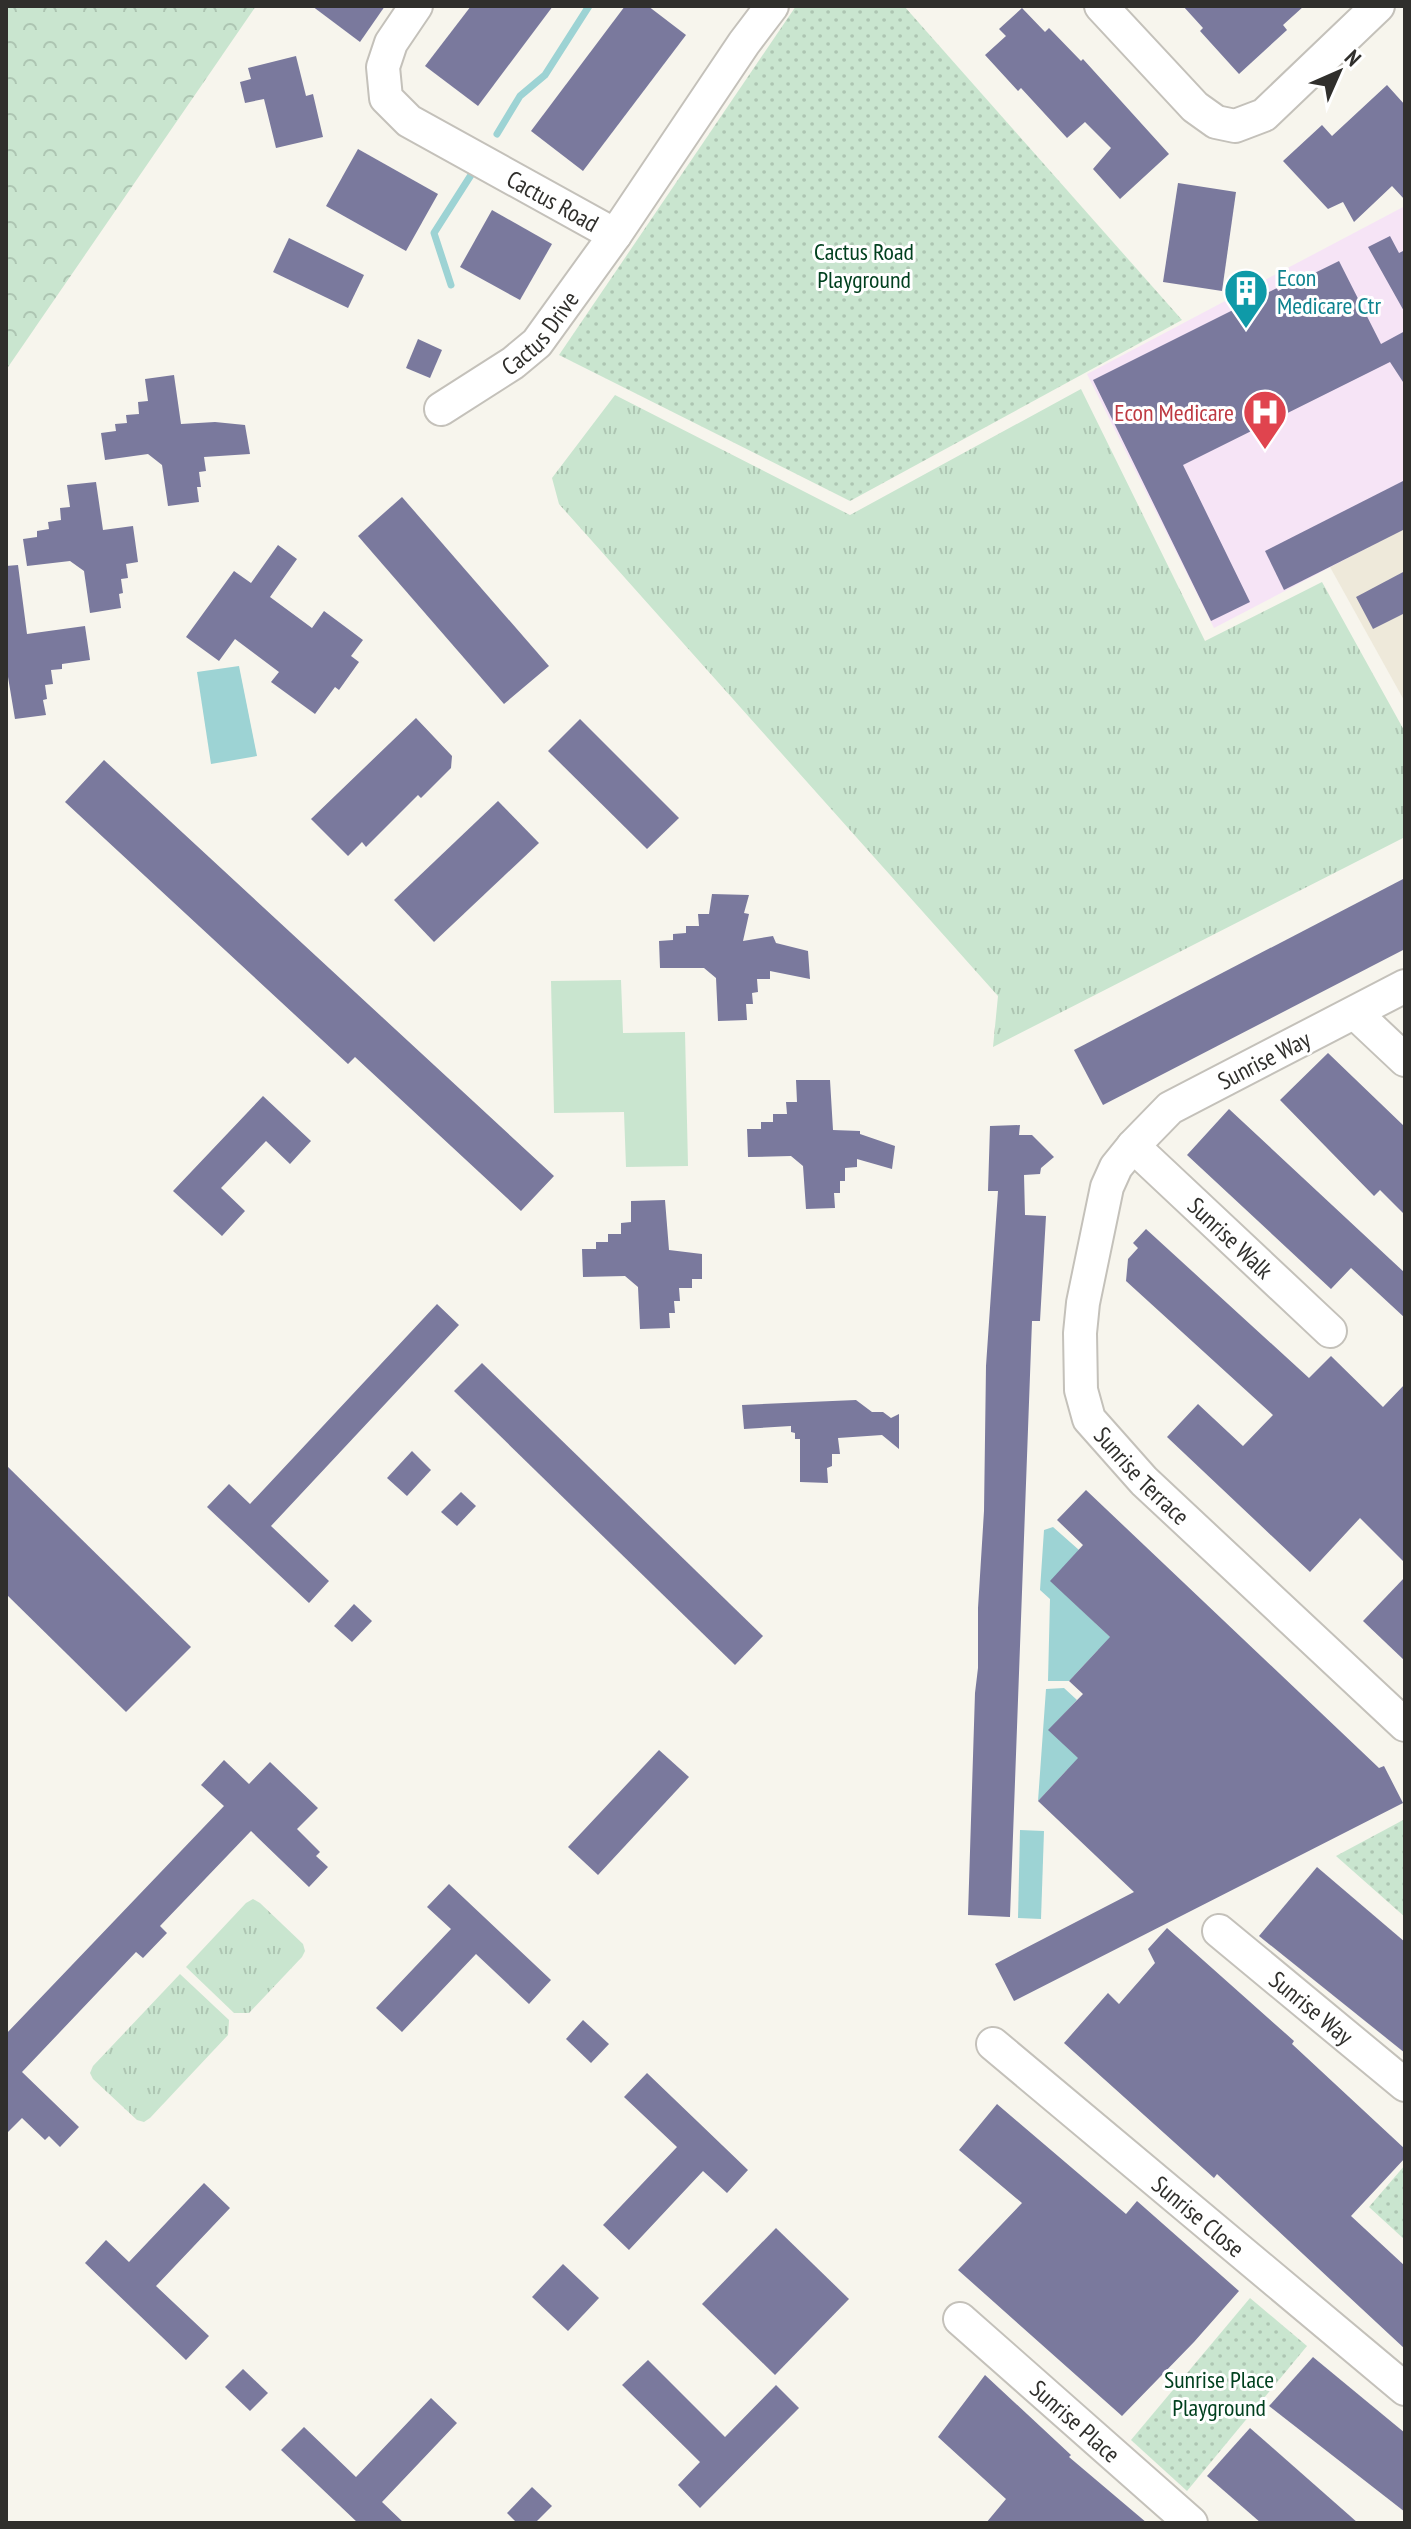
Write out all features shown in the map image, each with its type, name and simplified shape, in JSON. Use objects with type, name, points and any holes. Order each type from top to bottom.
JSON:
[{"type":"street","name":"Cactus Road","points":[[416,6],[391,43],[383,67],[386,98],[409,121],[615,235],[772,6]]},
{"type":"street","points":[[1101,6],[1195,107],[1216,122],[1235,126],[1264,115],[1378,6]]},
{"type":"street","name":"Cactus Drive","points":[[441,409],[513,363],[537,343],[615,235]]},
{"type":"street","name":"Sunrise Way","points":[[1133,1146],[1170,1108],[1405,986]]},
{"type":"street","points":[[1355,1013],[1405,1060]]},
{"type":"street","name":"Sunrise Walk","points":[[1133,1146],[1330,1331]]},
{"type":"street","name":"Sunrise Terrace","points":[[1133,1146],[1116,1167],[1107,1187],[1083,1303],[1081,1390],[1089,1419],[1144,1481],[1405,1725]]},
{"type":"street","name":"Sunrise Way","points":[[1219,1931],[1405,2085]]},
{"type":"street","name":"Sunrise Close","points":[[993,2044],[1405,2389]]},
{"type":"street","name":"Sunrise Place","points":[[960,2319],[1191,2523]]},
{"type":"shaded area","name":"Econ Medicare","points":[[1405,206],[1405,528],[1214,628],[1087,374]]},
{"type":"shaded area","points":[[1405,528],[1405,702],[1330,567]]},
{"type":"green space","points":[[6,6],[256,6],[6,370]]},
{"type":"green space","name":"Cactus Road Playground","points":[[796,6],[904,6],[1182,320],[850,501],[559,355]]},
{"type":"green space","points":[[1081,389],[1205,641],[1322,582],[1405,732],[1405,837],[993,1047],[998,996],[559,504],[552,478],[615,395],[850,515]]},
{"type":"green space","points":[[621,980],[623,1033],[685,1032],[688,1166],[626,1167],[624,1112],[554,1113],[551,981]]},
{"type":"green space","points":[[1405,1819],[1405,1917],[1336,1856]]},
{"type":"green space","points":[[253,1899],[303,1944],[305,1951],[249,2013],[234,2013],[186,1967]]},
{"type":"green space","points":[[180,1974],[229,2020],[228,2035],[144,2122],[137,2120],[90,2073],[93,2066]]},
{"type":"green space","points":[[1405,2165],[1405,2240],[1369,2207]]},
{"type":"green space","name":"Sunrise Place Playground","points":[[1250,2298],[1307,2346],[1187,2491],[1131,2440]]},
{"type":"water","points":[[239,666],[257,756],[211,764],[197,672]]},
{"type":"water","points":[[1053,1527],[1079,1550],[1051,1581],[1267,1786],[1098,1650],[1069,1681],[1048,1681],[1050,1599],[1040,1590],[1044,1530]]},
{"type":"water","points":[[1064,1688],[1077,1700],[1049,1730],[1165,1840],[1067,1770],[1038,1801],[1046,1689]]},
{"type":"water","points":[[1020,1830],[1044,1831],[1041,1919],[1018,1918]]},
{"type":"building","points":[[312,6],[385,6],[360,42]]},
{"type":"building","points":[[471,6],[553,6],[478,106],[425,66]]},
{"type":"building","points":[[625,6],[648,6],[686,35],[583,171],[531,131]]},
{"type":"building","points":[[1183,6],[1304,6],[1283,25],[1287,30],[1239,74],[1200,31],[1203,28]]},
{"type":"building","points":[[1022,8],[1045,32],[1049,28],[1081,61],[1083,59],[1169,154],[1120,199],[1093,169],[1111,148],[1085,122],[1067,138],[1021,88],[1018,91],[985,55],[1006,36],[999,29]]},
{"type":"building","points":[[296,56],[306,96],[313,94],[323,137],[276,148],[264,99],[245,103],[240,82],[251,79],[248,68]]},
{"type":"building","points":[[1387,85],[1405,105],[1405,200],[1392,186],[1354,222],[1343,202],[1328,209],[1283,161],[1322,125],[1332,136]]},
{"type":"building","points":[[358,149],[438,194],[406,251],[326,206]]},
{"type":"building","points":[[1178,183],[1236,192],[1222,291],[1163,282]]},
{"type":"building","points":[[492,210],[552,244],[520,300],[460,267]]},
{"type":"building","points":[[1390,236],[1399,253],[1405,250],[1405,313],[1368,247]]},
{"type":"building","points":[[289,238],[364,275],[348,308],[273,272]]},
{"type":"building","points":[[1339,261],[1381,344],[1405,331],[1405,385],[1390,362],[1183,465],[1250,602],[1211,621],[1093,380],[1277,288],[1278,291]]},
{"type":"building","points":[[418,339],[442,350],[430,378],[406,368]]},
{"type":"building","points":[[174,375],[181,424],[215,422],[245,425],[250,454],[204,457],[206,471],[199,472],[201,487],[197,487],[199,502],[168,506],[162,465],[148,454],[105,460],[101,433],[116,431],[115,424],[127,423],[126,415],[139,414],[138,402],[148,401],[145,379]]},
{"type":"building","points":[[1405,480],[1405,529],[1284,590],[1265,551]]},
{"type":"building","points":[[96,482],[103,530],[133,526],[138,562],[126,564],[128,578],[121,579],[123,593],[119,594],[121,608],[90,613],[84,571],[70,561],[27,566],[23,539],[37,537],[37,531],[49,529],[48,522],[61,520],[60,508],[70,507],[67,485]]},
{"type":"building","points":[[402,497],[549,666],[504,704],[358,536]]},
{"type":"building","points":[[278,545],[297,559],[270,597],[312,628],[324,611],[363,640],[351,656],[359,662],[339,690],[335,687],[315,714],[271,682],[279,672],[235,639],[219,661],[186,637],[234,571],[251,583]]},
{"type":"building","points":[[18,565],[27,634],[85,626],[90,660],[62,664],[62,669],[51,670],[53,684],[45,685],[47,699],[43,700],[46,715],[15,719],[6,675],[6,566]]},
{"type":"building","points":[[1405,571],[1405,613],[1373,629],[1356,597]]},
{"type":"building","points":[[416,718],[452,756],[451,768],[421,798],[418,795],[366,847],[362,842],[348,856],[311,819]]},
{"type":"building","points":[[580,719],[679,818],[647,849],[548,751]]},
{"type":"building","points":[[104,760],[554,1176],[521,1211],[355,1057],[348,1064],[65,802]]},
{"type":"building","points":[[498,801],[539,843],[434,942],[394,900]]},
{"type":"building","points":[[1405,878],[1405,949],[1103,1105],[1074,1050]]},
{"type":"building","points":[[712,894],[749,895],[744,913],[749,914],[743,941],[773,936],[776,943],[808,951],[810,979],[770,971],[770,979],[757,979],[758,992],[752,993],[753,1004],[746,1004],[747,1020],[718,1021],[716,978],[704,968],[660,968],[659,941],[673,940],[673,934],[686,933],[686,926],[699,926],[698,914],[709,914]]},
{"type":"building","points":[[1328,1053],[1405,1127],[1405,1215],[1380,1190],[1374,1196],[1280,1100]]},
{"type":"building","points":[[796,1080],[830,1080],[833,1130],[860,1131],[860,1134],[895,1146],[892,1169],[857,1159],[857,1167],[845,1168],[845,1181],[840,1181],[840,1193],[834,1193],[835,1208],[806,1209],[803,1166],[791,1156],[748,1157],[747,1129],[761,1129],[761,1122],[773,1122],[773,1114],[787,1114],[786,1102],[797,1102]]},
{"type":"building","points":[[263,1096],[311,1141],[290,1164],[266,1141],[221,1188],[245,1211],[222,1236],[173,1191]]},
{"type":"building","points":[[1229,1109],[1405,1273],[1405,1318],[1351,1268],[1331,1289],[1187,1155]]},
{"type":"building","points":[[1020,1125],[1019,1135],[1032,1135],[1054,1157],[1041,1168],[1040,1174],[1024,1175],[1025,1215],[1046,1216],[1040,1321],[1032,1321],[1010,1917],[968,1915],[984,1511],[986,1366],[998,1191],[988,1191],[990,1126]]},
{"type":"building","points":[[665,1200],[669,1250],[702,1254],[702,1279],[692,1279],[692,1288],[679,1288],[680,1301],[674,1301],[675,1313],[669,1313],[670,1328],[640,1329],[638,1287],[625,1276],[583,1277],[582,1249],[596,1249],[596,1242],[608,1242],[608,1234],[621,1234],[621,1223],[631,1222],[631,1201]]},
{"type":"building","points":[[1146,1229],[1309,1378],[1331,1356],[1383,1407],[1405,1384],[1405,1563],[1360,1518],[1310,1572],[1167,1437],[1198,1404],[1243,1446],[1273,1415],[1126,1281],[1128,1259],[1138,1248],[1133,1243]]},
{"type":"building","points":[[437,1304],[459,1325],[271,1526],[329,1581],[309,1603],[207,1507],[229,1484],[250,1504]]},
{"type":"building","points":[[482,1363],[763,1636],[735,1665],[454,1391]]},
{"type":"building","points":[[856,1400],[872,1412],[883,1412],[891,1418],[899,1414],[899,1449],[882,1435],[838,1438],[840,1454],[832,1454],[832,1466],[827,1468],[828,1483],[800,1482],[800,1439],[795,1439],[791,1426],[744,1429],[742,1405]]},
{"type":"building","points":[[412,1451],[431,1470],[407,1496],[387,1478]]},
{"type":"building","points":[[6,1465],[191,1647],[126,1712],[6,1594]]},
{"type":"building","points":[[1086,1490],[1379,1768],[1384,1766],[1403,1803],[1014,2001],[995,1964],[1134,1892],[1038,1801],[1078,1758],[1048,1730],[1083,1694],[1069,1681],[1110,1637],[1050,1581],[1083,1545],[1057,1520]]},
{"type":"building","points":[[461,1492],[476,1506],[457,1526],[441,1512]]},
{"type":"building","points":[[1405,1577],[1405,1661],[1363,1621]]},
{"type":"building","points":[[354,1604],[372,1621],[352,1642],[334,1626]]},
{"type":"building","points":[[659,1750],[689,1777],[598,1875],[568,1847]]},
{"type":"building","points":[[224,1760],[249,1784],[270,1762],[318,1808],[297,1829],[320,1852],[316,1856],[328,1867],[309,1887],[251,1831],[160,1926],[167,1933],[143,1958],[136,1952],[22,2072],[79,2127],[60,2147],[49,2136],[45,2140],[22,2118],[6,2134],[6,2034],[224,1806],[201,1785]]},
{"type":"building","points":[[1317,1867],[1405,1942],[1405,2053],[1259,1936]]},
{"type":"building","points":[[449,1884],[551,1980],[529,2004],[476,1954],[402,2032],[376,2008],[451,1929],[427,1907]]},
{"type":"building","points":[[1167,1928],[1294,2041],[1292,2044],[1405,2149],[1405,2158],[1351,2216],[1405,2266],[1405,2349],[1217,2174],[1214,2178],[1064,2043],[1108,1993],[1119,2004],[1155,1963],[1148,1949]]},
{"type":"building","points":[[583,2020],[609,2044],[591,2063],[566,2039]]},
{"type":"building","points":[[647,2073],[748,2170],[727,2193],[703,2171],[629,2250],[603,2225],[677,2147],[624,2097]]},
{"type":"building","points":[[997,2104],[1126,2214],[1137,2201],[1239,2291],[1122,2416],[958,2270],[1022,2203],[959,2150]]},
{"type":"building","points":[[204,2183],[230,2208],[156,2286],[209,2336],[186,2360],[85,2263],[106,2240],[129,2262]]},
{"type":"building","points":[[776,2228],[849,2299],[775,2375],[702,2304]]},
{"type":"building","points":[[563,2264],[599,2298],[568,2331],[532,2297]]},
{"type":"building","points":[[1313,2357],[1405,2433],[1405,2512],[1269,2406]]},
{"type":"building","points":[[648,2360],[725,2437],[776,2385],[799,2408],[700,2508],[678,2485],[700,2462],[622,2385]]},
{"type":"building","points":[[243,2369],[268,2393],[250,2411],[225,2387]]},
{"type":"building","points":[[985,2375],[1071,2455],[1069,2457],[1147,2523],[986,2523],[1006,2499],[938,2437]]},
{"type":"building","points":[[431,2398],[457,2423],[382,2502],[404,2523],[358,2523],[281,2450],[304,2427],[356,2477]]},
{"type":"building","points":[[1250,2428],[1358,2523],[1261,2523],[1207,2476]]},
{"type":"building","points":[[532,2487],[552,2506],[535,2523],[517,2523],[507,2513]]},
{"type":"waterway","points":[[497,134],[520,96],[545,75],[589,6]]},
{"type":"waterway","points":[[451,285],[434,233],[471,175]]},
{"type":"place","name":"Econ Medicare Ctr","points":[[1246,330]]},
{"type":"place","name":"Econ Medicare","points":[[1265,451]]}]
